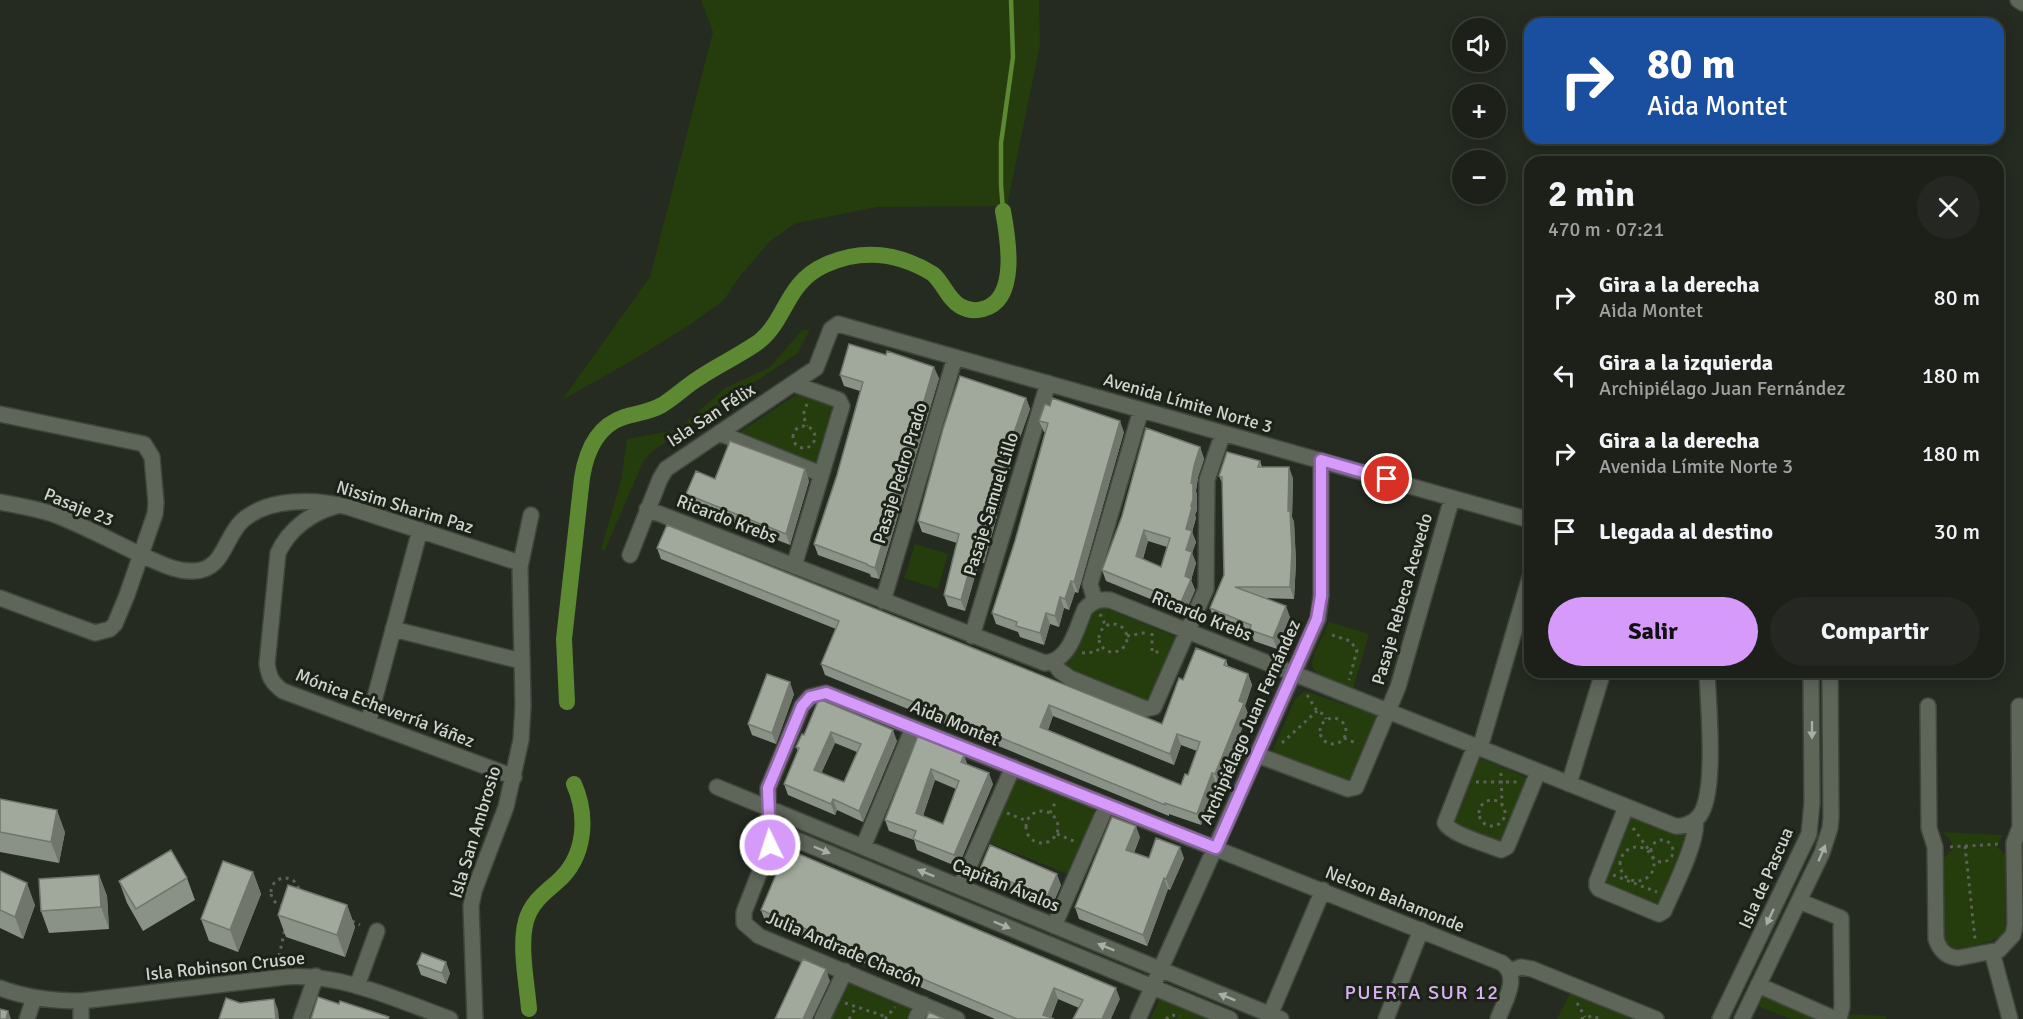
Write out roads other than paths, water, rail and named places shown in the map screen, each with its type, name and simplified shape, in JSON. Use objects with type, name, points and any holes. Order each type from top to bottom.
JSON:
[{"type":"street","points":[[2018,0],[2023,3]]},
{"type":"street","name":"Avenida Límite Norte 3","points":[[835,325],[841,324],[1524,518]]},
{"type":"street","name":"Isla San Félix","points":[[630,555],[647,509],[666,469],[719,433],[800,386],[819,365],[831,329],[835,325]]},
{"type":"street","name":"Pasaje Pedro Prado","points":[[883,601],[956,357]]},
{"type":"street","name":"Pasaje Samuel Lillo","points":[[972,636],[1048,383]]},
{"type":"street","points":[[794,566],[842,403],[800,386]]},
{"type":"street","points":[[1141,410],[1090,584],[1095,601],[1085,609],[1065,653],[1053,662],[1070,678],[1149,709],[1154,707],[1206,589],[1207,480],[1223,433]]},
{"type":"street","points":[[0,414],[144,444],[152,457],[156,503],[155,514],[120,614],[115,624],[104,632],[95,633],[0,598]]},
{"type":"street","points":[[719,433],[821,474]]},
{"type":"street","name":"Archipiélago Juan Fernández","points":[[1138,1019],[1314,628],[1320,607],[1321,460]]},
{"type":"street","name":"Pasaje Rebeca Acevedo","points":[[1257,755],[1348,789],[1354,789],[1389,712],[1407,659],[1452,498]]},
{"type":"street","name":"Pasaje 23","points":[[0,502],[57,516],[141,554]]},
{"type":"street","name":"Nissim Sharim Paz","points":[[141,554],[174,569],[204,570],[221,557],[234,530],[243,520],[267,507],[291,503],[339,505],[520,563]]},
{"type":"street","name":"Mónica Echeverría Yáñez","points":[[339,505],[319,512],[305,521],[287,538],[279,553],[267,664],[273,683],[283,691],[514,777]]},
{"type":"street","name":"Ricardo Krebs","points":[[647,509],[1041,663],[1053,662]]},
{"type":"street","name":"Isla San Ambrosio","points":[[475,1019],[471,906],[474,891],[506,807],[522,733],[520,563],[531,515]]},
{"type":"street","points":[[368,723],[420,530]]},
{"type":"street","points":[[1524,596],[1477,747],[1460,783],[1446,819],[1446,826],[1502,850],[1507,847],[1536,777]]},
{"type":"street","name":"Ricardo Krebs","points":[[1095,601],[1110,600],[1188,631],[1501,757],[1536,777],[1569,784],[1625,809],[1675,826],[1684,826],[1695,820]]},
{"type":"street","points":[[393,629],[521,661]]},
{"type":"street","points":[[1569,784],[1601,678]]},
{"type":"street","points":[[1625,809],[1597,886],[1599,889],[1659,914],[1664,911],[1670,898],[1693,842],[1697,825],[1695,820],[1703,810],[1709,779],[1707,678]]},
{"type":"street","name":"Isla de Pascua","points":[[1720,1019],[1809,834],[1812,802],[1811,678]]},
{"type":"street","points":[[1742,1019],[1822,853],[1830,828],[1830,678]]},
{"type":"street","name":"Aida Montet","points":[[768,828],[768,788],[802,706],[810,697],[826,693],[1216,848]]},
{"type":"street","points":[[1928,706],[1929,828],[1935,847],[1938,944],[1943,952],[1952,957],[1999,950],[2009,941],[2015,925],[2014,843],[2020,827],[2019,706]]},
{"type":"street","points":[[863,847],[913,728]]},
{"type":"street","points":[[960,887],[1013,767]]},
{"type":"street","name":"Capitán Ávalos","points":[[717,787],[1275,1017]]},
{"type":"street","points":[[1054,926],[1107,805]]},
{"type":"street","points":[[768,828],[1230,1019]]},
{"type":"street","name":"Julia Andrade Chacón","points":[[768,828],[770,848],[744,912],[744,922],[759,936],[957,1019]]},
{"type":"street","name":"Nelson Bahamonde","points":[[1216,848],[1502,963],[1510,971]]},
{"type":"street","points":[[1275,1017],[1323,890]]},
{"type":"street","points":[[1758,986],[1833,1018],[1840,1015],[1842,1006],[1841,918],[1799,901]]},
{"type":"street","points":[[1386,1019],[1421,930]]},
{"type":"street","points":[[357,986],[376,931]]},
{"type":"street","points":[[1992,952],[2010,1019]]},
{"type":"street","points":[[1498,1019],[1510,988],[1510,971],[1521,968],[1532,969],[1656,1019]]},
{"type":"street","points":[[822,1019],[845,971]]},
{"type":"street","points":[[301,1019],[316,976]]},
{"type":"street","name":"Isla Robinson Crusoe","points":[[0,988],[34,998],[81,1001],[285,977],[316,976],[357,986],[450,1019]]},
{"type":"street","points":[[27,1019],[34,998]]},
{"type":"street","points":[[81,1001],[81,1019]]},
{"type":"street","points":[[916,1019],[923,1004]]},
{"type":"waterway","points":[[1003,211],[1001,143],[1013,57],[1011,0]]},
{"type":"waterway","points":[[567,702],[564,639],[582,478],[586,459],[600,433],[615,421],[662,405],[699,378],[754,345],[773,326],[801,283],[811,273],[839,260],[867,255],[894,257],[933,274],[952,299],[963,307],[980,310],[994,303],[1002,294],[1008,267],[1003,211]]},
{"type":"waterway","points":[[529,1009],[523,953],[524,931],[531,909],[538,899],[567,872],[579,848],[582,836],[581,809],[574,784]]},
{"type":"district","name":"PUERTA SUR 12","points":[[1422,992]]}]
